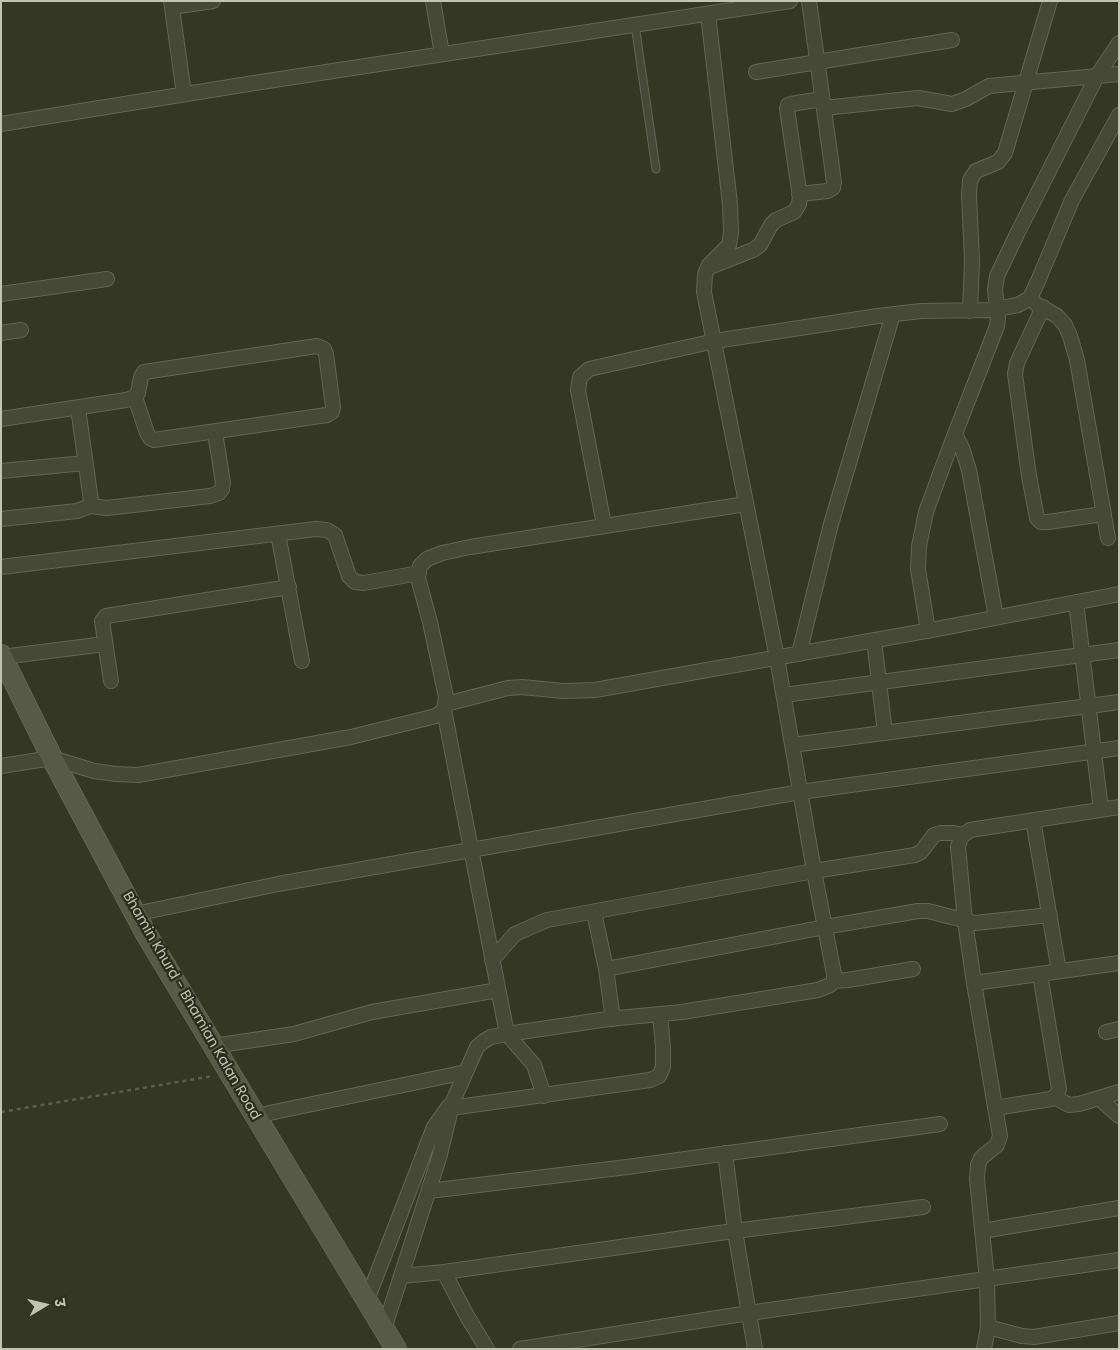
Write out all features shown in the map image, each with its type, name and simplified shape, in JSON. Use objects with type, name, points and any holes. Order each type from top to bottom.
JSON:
[{"type":"street","points":[[184,94],[171,4],[213,1]]},
{"type":"street","points":[[434,1],[442,54]]},
{"type":"street","points":[[1,124],[635,25],[702,10],[790,1]]},
{"type":"street","points":[[800,194],[828,191],[833,188],[809,1]]},
{"type":"street","points":[[970,310],[972,260],[970,180],[976,171],[998,162],[1005,153],[1028,82],[1050,1]]},
{"type":"street","points":[[702,10],[730,204],[731,232],[729,245],[709,265],[705,274],[704,292],[784,695],[834,981]]},
{"type":"street","points":[[756,72],[952,40]]},
{"type":"street","points":[[928,631],[918,569],[919,546],[926,512],[997,326],[998,310],[995,290],[997,276],[1097,76],[1119,43]]},
{"type":"street","points":[[708,268],[753,250],[760,245],[770,225],[776,220],[794,212],[799,204],[800,194],[787,109],[791,104],[823,104],[918,98],[952,104],[966,99],[989,86],[1119,74]]},
{"type":"street","points":[[604,525],[578,390],[580,377],[589,370],[715,342],[893,314],[922,311],[998,310],[1018,305],[1030,298],[1072,200],[1119,115]]},
{"type":"street","points":[[1,294],[107,279]]},
{"type":"street","points":[[1027,299],[1057,316],[1065,325],[1070,336],[1077,360],[1108,538]]},
{"type":"street","points":[[1043,307],[1017,363],[1016,374],[1029,476],[1037,518],[1041,522],[1048,522],[1103,514]]},
{"type":"street","points":[[799,654],[831,524],[893,314]]},
{"type":"street","points":[[1,333],[21,330]]},
{"type":"street","points":[[1,419],[126,400],[135,397],[138,393],[141,377],[144,372],[317,346],[324,349],[326,354],[333,407],[332,412],[327,415],[154,440],[150,438],[135,397]]},
{"type":"street","points":[[78,408],[91,501],[90,506]]},
{"type":"street","points":[[1,519],[77,511],[90,506],[107,508],[210,496],[219,493],[222,490],[223,483],[215,432]]},
{"type":"street","points":[[955,434],[969,470],[996,618]]},
{"type":"street","points":[[1,472],[85,463]]},
{"type":"street","points":[[544,1096],[534,1065],[507,1034],[470,850],[445,707],[446,697],[430,622],[418,578],[420,566],[426,559],[442,553],[604,525],[746,504]]},
{"type":"street","points":[[1,567],[316,529],[327,530],[335,535],[349,576],[355,582],[364,583],[419,573]]},
{"type":"street","points":[[278,534],[302,661]]},
{"type":"street","points":[[111,681],[102,621],[104,617],[289,587]]},
{"type":"street","points":[[1,766],[52,758],[94,771],[138,775],[351,737],[436,716],[445,707],[508,688],[522,687],[563,691],[596,690],[928,631],[1119,594]]},
{"type":"street","points":[[1076,602],[1100,810]]},
{"type":"street","points":[[874,640],[885,733]]},
{"type":"street","points":[[2,656],[105,644]]},
{"type":"street","points":[[784,695],[1119,650]]},
{"type":"street","name":"Bhamin Khurd - Bhamian Kalan Road","points":[[2,656],[52,758],[135,914],[396,1349]]},
{"type":"street","points":[[792,745],[1119,702]]},
{"type":"street","points":[[135,914],[278,884],[800,792],[1119,748]]},
{"type":"street","points":[[984,1349],[988,1327],[987,1280],[976,1178],[981,1158],[997,1145],[1000,1136],[974,983],[958,847],[961,837],[970,830],[1119,807]]},
{"type":"street","points":[[1034,820],[1059,972]]},
{"type":"street","points":[[492,960],[515,934],[547,920],[814,871],[915,855],[921,852],[934,835],[954,833],[963,836]]},
{"type":"street","points":[[606,970],[825,927],[918,911],[935,913],[974,923],[1050,915]]},
{"type":"street","points":[[594,912],[606,970],[613,1019]]},
{"type":"street","points":[[974,983],[1119,963]]},
{"type":"street","points":[[384,1328],[440,1158],[452,1105],[477,1047],[491,1038],[507,1034],[660,1014],[818,990],[830,985],[834,981],[912,969]]},
{"type":"street","points":[[995,1108],[1051,1099],[1057,1095],[1059,1080],[1040,974]]},
{"type":"street","points":[[213,1046],[294,1034],[372,1012],[498,990]]},
{"type":"street","points":[[367,1300],[434,1128],[452,1105],[544,1096],[650,1080],[659,1076],[663,1066],[660,1014]]},
{"type":"street","points":[[255,1116],[466,1072]]},
{"type":"street","points":[[1054,1097],[1069,1105],[1079,1104],[1119,1092]]},
{"type":"street","points":[[1099,1098],[1119,1116]]},
{"type":"street","points":[[429,1191],[940,1124]]},
{"type":"street","points":[[725,1153],[735,1231],[755,1349]]},
{"type":"street","points":[[401,1276],[444,1272],[923,1207]]},
{"type":"street","points":[[982,1231],[1119,1208]]},
{"type":"street","points":[[520,1349],[749,1313],[1119,1260]]},
{"type":"street","points":[[444,1272],[487,1349]]},
{"type":"street","points":[[988,1327],[1022,1336],[1034,1337],[1119,1323]]},
{"type":"lane","points":[[635,25],[656,168]]},
{"type":"path","points":[[1,1112],[229,1073]]}]
